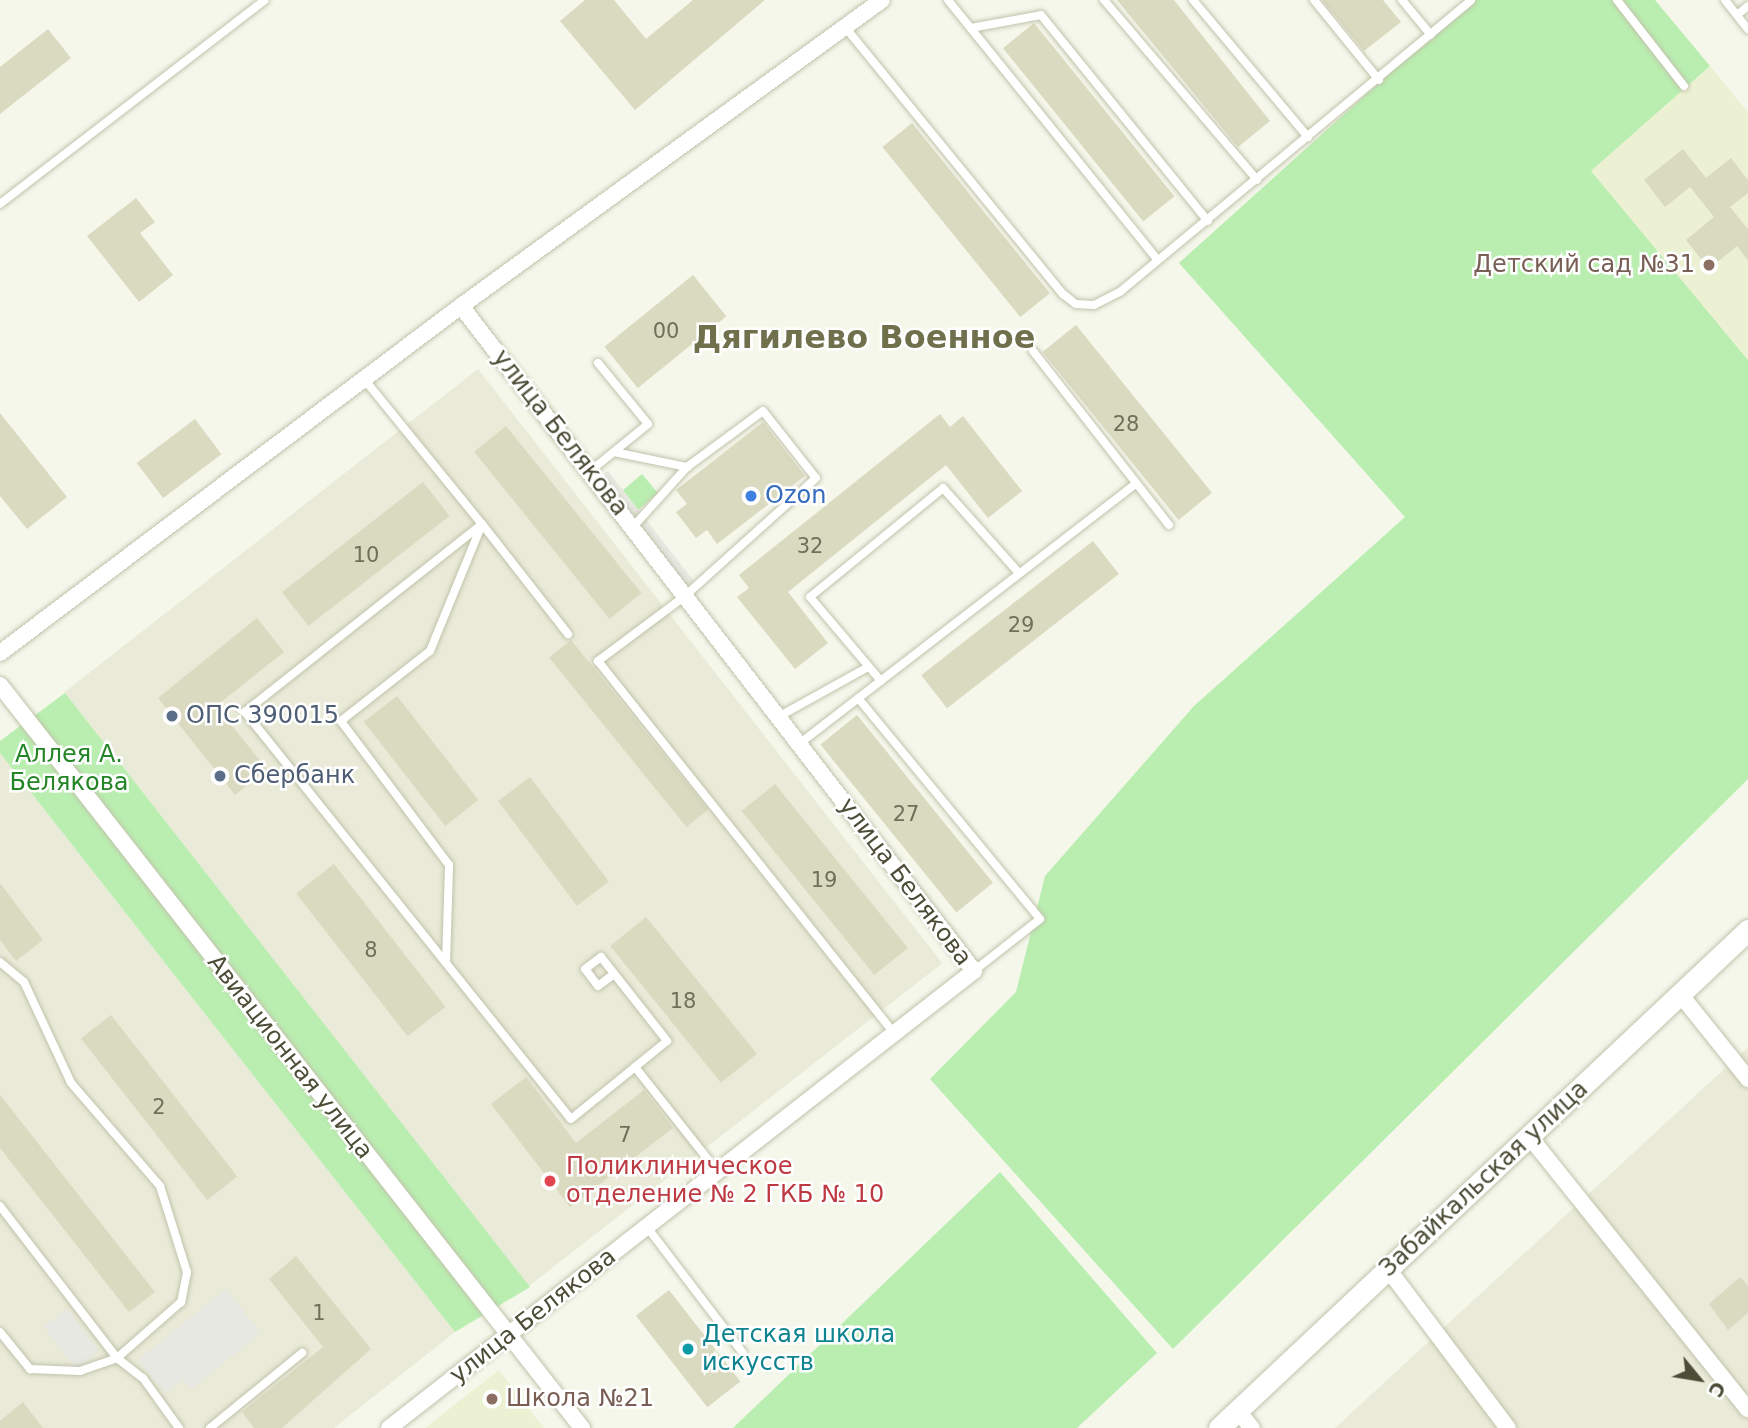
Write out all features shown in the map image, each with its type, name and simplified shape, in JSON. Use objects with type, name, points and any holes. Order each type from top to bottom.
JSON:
[{"type":"street","points":[[0,653],[461,306],[882,0]]},
{"type":"street","name":"улица Белякова","points":[[389,1428],[974,971],[461,306]]},
{"type":"street","name":"Авиационная улица","points":[[0,685],[582,1428]]},
{"type":"street","name":"Забайкальская улица","points":[[1219,1428],[1748,930]]},
{"type":"street","points":[[1680,994],[1748,1079]]},
{"type":"street","points":[[1529,1136],[1748,1409]]},
{"type":"street","points":[[1388,1269],[1508,1428]]},
{"type":"street","points":[[1238,1411],[1252,1428]]},
{"type":"lane","points":[[0,204],[265,0]]},
{"type":"lane","points":[[948,0],[1158,260]]},
{"type":"lane","points":[[1104,0],[1257,180]]},
{"type":"lane","points":[[1193,0],[1308,137]]},
{"type":"lane","points":[[1314,0],[1379,80]]},
{"type":"lane","points":[[1402,0],[1431,35]]},
{"type":"lane","points":[[845,27],[1076,304],[1094,305],[1112,296],[1208,220],[1379,80],[1471,0]]},
{"type":"lane","points":[[1617,0],[1684,86]]},
{"type":"lane","points":[[1725,0],[1748,29]]},
{"type":"lane","points":[[1737,15],[1748,6]]},
{"type":"lane","points":[[971,28],[1041,15],[1208,220]]},
{"type":"lane","points":[[1033,351],[1169,525]]},
{"type":"lane","points":[[589,472],[648,424],[598,363]]},
{"type":"lane","points":[[364,379],[568,634]]},
{"type":"lane","points":[[632,528],[687,467],[764,411],[816,478],[685,596],[598,661],[894,1032]]},
{"type":"lane","points":[[614,452],[687,467]]},
{"type":"lane","points":[[799,744],[1135,484]]},
{"type":"lane","points":[[881,681],[810,597],[943,488],[1018,572]]},
{"type":"lane","points":[[482,524],[245,712],[571,1119],[667,1041],[614,974]]},
{"type":"lane","points":[[446,963],[449,864],[341,721],[430,651],[482,524]]},
{"type":"lane","points":[[778,716],[869,667]]},
{"type":"lane","points":[[858,698],[1040,919],[974,971]]},
{"type":"lane","points":[[0,962],[24,982],[71,1083],[160,1186],[187,1272],[181,1302],[117,1358],[80,1371],[30,1369],[0,1332]]},
{"type":"lane","points":[[635,1067],[718,1172]]},
{"type":"lane","points":[[0,1206],[117,1358],[143,1378],[179,1428]]},
{"type":"lane","points":[[647,1227],[743,1353]]},
{"type":"lane","points":[[210,1428],[302,1353]]},
{"type":"shaded area","name":"Детский сад №31","points":[[1710,66],[1748,112],[1748,360],[1591,171]]},
{"type":"shaded area","points":[[478,369],[942,963],[529,1286],[64,692]]},
{"type":"shaded area","points":[[608,471],[694,581],[682,590],[596,480]]},
{"type":"shaded area","points":[[0,753],[455,1332],[334,1428],[0,1428]]},
{"type":"shaded area","points":[[1748,1047],[1748,1428],[1335,1428]]},
{"type":"shaded area","points":[[226,1289],[261,1333],[191,1389],[183,1379],[165,1394],[138,1360]]},
{"type":"shaded area","points":[[67,1309],[99,1351],[76,1369],[44,1326]]},
{"type":"shaded area","name":"Школа №21","points":[[499,1370],[544,1428],[425,1428]]},
{"type":"green space","points":[[1471,0],[1655,0],[1710,66],[1591,171],[1748,360],[1748,779],[1173,1349],[930,1079],[1016,992],[1045,876],[1194,706],[1405,517],[1179,263]]},
{"type":"green space","points":[[642,474],[658,493],[638,510],[622,491]]},
{"type":"green space","name":"Аллея А. Белякова","points":[[65,693],[530,1287],[455,1332],[0,753],[0,741]]},
{"type":"green space","points":[[1000,1172],[1157,1353],[1077,1428],[733,1428]]},
{"type":"building","points":[[585,0],[614,0],[646,39],[693,0],[765,0],[635,110],[560,21]]},
{"type":"building","points":[[1117,0],[1174,0],[1270,121],[1238,147]]},
{"type":"building","points":[[1322,0],[1383,0],[1401,22],[1364,51]]},
{"type":"building","points":[[1034,23],[1174,196],[1143,221],[1003,48]]},
{"type":"building","points":[[48,29],[71,58],[0,114],[0,67]]},
{"type":"building","points":[[912,123],[1050,293],[1020,317],[882,147]]},
{"type":"building","points":[[1683,149],[1706,178],[1731,158],[1748,180],[1748,193],[1730,207],[1748,229],[1748,261],[1737,246],[1709,269],[1686,240],[1714,217],[1690,187],[1665,207],[1644,180]]},
{"type":"building","points":[[136,198],[155,222],[140,233],[173,275],[139,302],[87,236]]},
{"type":"building","points":[[693,275],[726,316],[638,388],[604,347]]},
{"type":"building","points":[[1076,325],[1212,493],[1179,520],[1043,352]]},
{"type":"building","points":[[0,413],[67,497],[27,529],[0,496]]},
{"type":"building","points":[[940,414],[950,427],[963,416],[1022,491],[988,518],[946,465],[788,592],[828,643],[795,669],[737,597],[749,588],[739,575]]},
{"type":"building","points":[[195,419],[221,454],[163,498],[137,463]]},
{"type":"building","points":[[763,422],[805,476],[717,544],[707,530],[696,538],[676,512],[687,504],[676,490]]},
{"type":"building","points":[[506,426],[641,593],[609,619],[474,452]]},
{"type":"building","points":[[423,482],[449,516],[308,626],[282,592]]},
{"type":"building","points":[[1093,541],[1119,574],[947,708],[921,675]]},
{"type":"building","points":[[257,618],[284,652],[216,706],[267,769],[235,795],[158,698]]},
{"type":"building","points":[[571,640],[708,809],[686,827],[549,658]]},
{"type":"building","points":[[397,696],[478,800],[445,826],[364,722]]},
{"type":"building","points":[[857,715],[993,883],[956,912],[820,745]]},
{"type":"building","points":[[530,777],[609,882],[577,906],[498,801]]},
{"type":"building","points":[[775,784],[908,948],[874,975],[742,811]]},
{"type":"building","points":[[334,864],[445,1007],[408,1036],[296,894]]},
{"type":"building","points":[[0,883],[43,940],[16,961],[0,940]]},
{"type":"building","points":[[646,917],[757,1054],[721,1083],[610,946]]},
{"type":"building","points":[[111,1015],[237,1177],[207,1200],[81,1038]]},
{"type":"building","points":[[526,1077],[576,1143],[644,1090],[673,1128],[570,1207],[491,1104]]},
{"type":"building","points":[[0,1095],[155,1292],[129,1312],[0,1148]]},
{"type":"building","points":[[296,1256],[371,1349],[282,1428],[254,1428],[242,1412],[323,1347],[269,1279]]},
{"type":"building","points":[[1740,1277],[1748,1286],[1748,1313],[1728,1330],[1709,1304]]},
{"type":"building","name":"Детская школа искусств","points":[[669,1290],[740,1381],[707,1407],[636,1316]]},
{"type":"building","points":[[23,1402],[43,1428],[0,1428],[0,1421]]},
{"type":"place","name":"Детский сад №31","points":[[1709,265]]},
{"type":"place","name":"Ozon","points":[[751,496]]},
{"type":"place","name":"ОПС 390015","points":[[172,716]]},
{"type":"place","name":"Сбербанк","points":[[220,776]]},
{"type":"place","name":"Поликлиническое отделение № 2 ГКБ № 10","points":[[550,1181]]},
{"type":"place","name":"Детская школа искусств","points":[[688,1349]]},
{"type":"place","name":"Школа №21","points":[[492,1399]]},
{"type":"district","name":"Дягилево Военное","points":[[864,337]]}]
